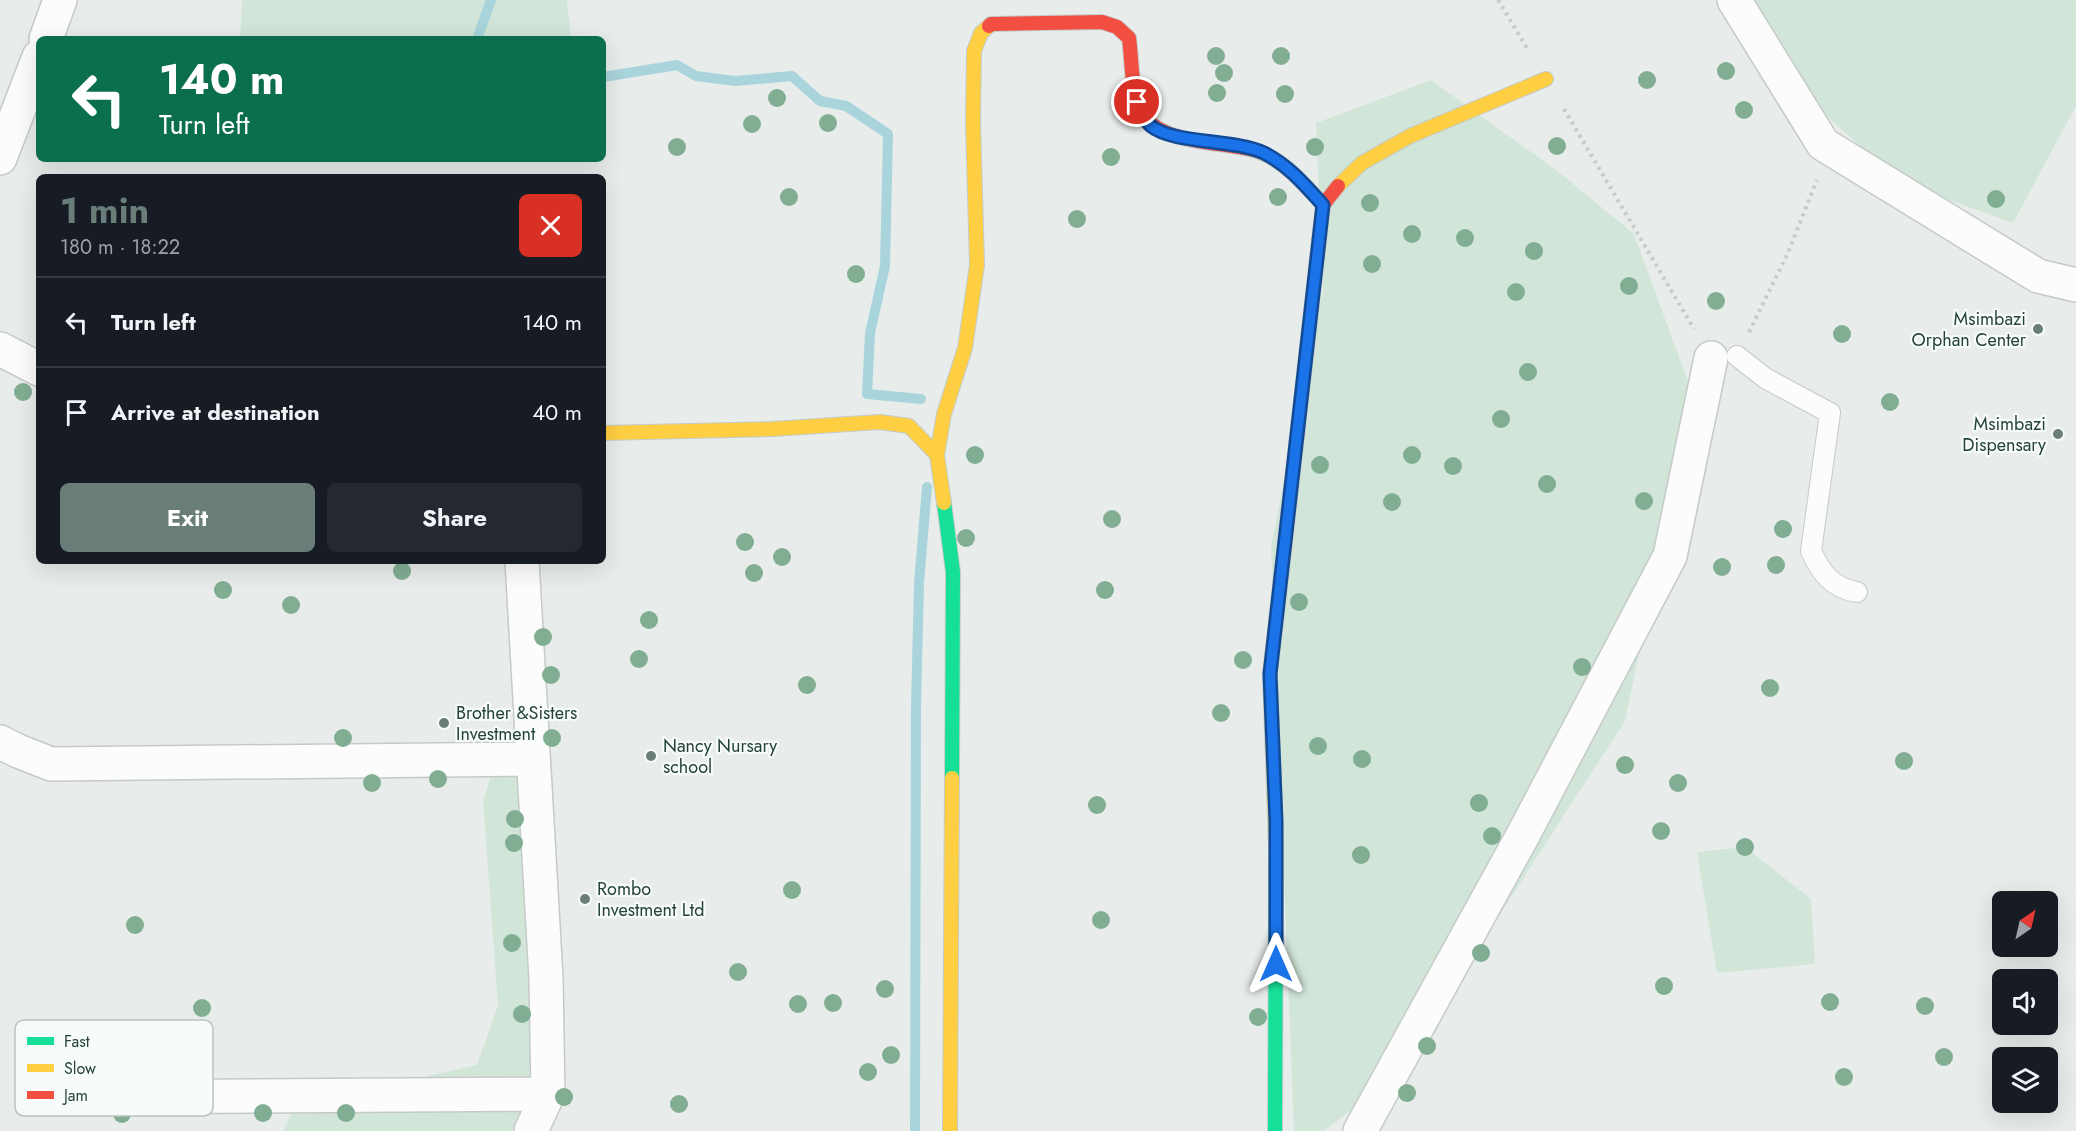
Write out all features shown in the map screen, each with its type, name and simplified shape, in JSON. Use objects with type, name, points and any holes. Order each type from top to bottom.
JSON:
[{"type":"street","points":[[47,36],[60,0]]},
{"type":"street","points":[[1734,0],[1822,144],[2038,276],[2076,285]]},
{"type":"street","points":[[950,1131],[953,572],[937,454],[944,414],[965,348],[977,265],[973,122],[974,51],[981,33],[991,24],[1102,22],[1116,26],[1129,38],[1137,102],[1142,116],[1152,127],[1180,136],[1245,147],[1263,153],[1281,163],[1323,205]]},
{"type":"street","points":[[0,158],[36,65]]},
{"type":"street","points":[[1275,1131],[1276,821],[1270,674],[1323,205],[1343,179],[1362,163],[1410,136],[1546,79]]},
{"type":"street","points":[[0,349],[36,367]]},
{"type":"street","points":[[1360,1131],[1523,835],[1670,556],[1724,357]]},
{"type":"street","points":[[606,433],[772,429],[880,422],[909,426],[937,454]]},
{"type":"street","points":[[522,564],[546,978],[548,1094],[531,1131]]},
{"type":"street","points":[[0,742],[18,752],[51,764],[533,759]]},
{"type":"street","points":[[213,1096],[548,1094]]},
{"type":"lane","points":[[1724,357],[1830,413],[1811,551],[1821,572],[1844,590],[1857,592]]},
{"type":"path","points":[[1498,0],[1724,357],[1791,245],[1816,184],[1822,144]]},
{"type":"green space","points":[[242,0],[567,0],[571,36],[240,36]]},
{"type":"green space","points":[[1734,0],[2076,0],[2076,106],[2013,223],[1902,183],[1804,96]]},
{"type":"green space","points":[[1431,80],[1556,170],[1634,234],[1693,395],[1625,721],[1394,1078],[1324,1131],[1294,1131],[1271,546],[1323,290],[1316,123]]},
{"type":"green space","points":[[492,772],[546,772],[538,1131],[283,1131],[295,1106],[477,1065],[498,1005],[483,801]]},
{"type":"green space","points":[[1745,847],[1811,899],[1815,964],[1717,973],[1697,852]]},
{"type":"waterway","points":[[478,36],[491,0]]},
{"type":"waterway","points":[[606,77],[677,65],[696,76],[735,81],[792,76],[820,101],[846,106],[888,134],[885,266],[870,333],[867,394],[921,399]]},
{"type":"waterway","points":[[915,1131],[916,706],[919,583],[927,487]]},
{"type":"traffic: fast","points":[[944,503],[953,572],[952,778]]},
{"type":"traffic: fast","points":[[1275,1131],[1276,847]]},
{"type":"traffic: slow","points":[[937,455],[944,414],[965,348],[977,265],[973,122],[974,51],[981,33],[989,26]]},
{"type":"traffic: slow","points":[[1338,186],[1362,163],[1410,136],[1546,79]]},
{"type":"traffic: slow","points":[[1260,152],[1287,168],[1323,205]]},
{"type":"traffic: slow","points":[[606,433],[772,429],[880,422],[909,426],[937,455],[944,503]]},
{"type":"traffic: slow","points":[[1276,847],[1270,673],[1284,551]]},
{"type":"traffic: slow","points":[[950,1131],[952,778]]},
{"type":"traffic: jam","points":[[989,26],[991,24],[1102,22],[1117,27],[1129,38],[1134,90],[1139,107],[1147,120],[1174,136],[1260,152]]},
{"type":"traffic: jam","points":[[1284,551],[1323,205],[1338,186]]},
{"type":"place","name":"Msimbazi Orphan Center","points":[[2038,329]]},
{"type":"place","name":"Msimbazi Dispensary","points":[[2058,434]]},
{"type":"place","name":"Brother &Sisters Investment","points":[[444,723]]},
{"type":"place","name":"Nancy Nursary school","points":[[651,756]]},
{"type":"place","name":"Rombo Investment Ltd","points":[[585,899]]},
{"type":"route","points":[[1137,102],[1142,116],[1152,127],[1163,132],[1245,147],[1263,153],[1281,163],[1323,205],[1270,674],[1276,821],[1276,964]]}]
